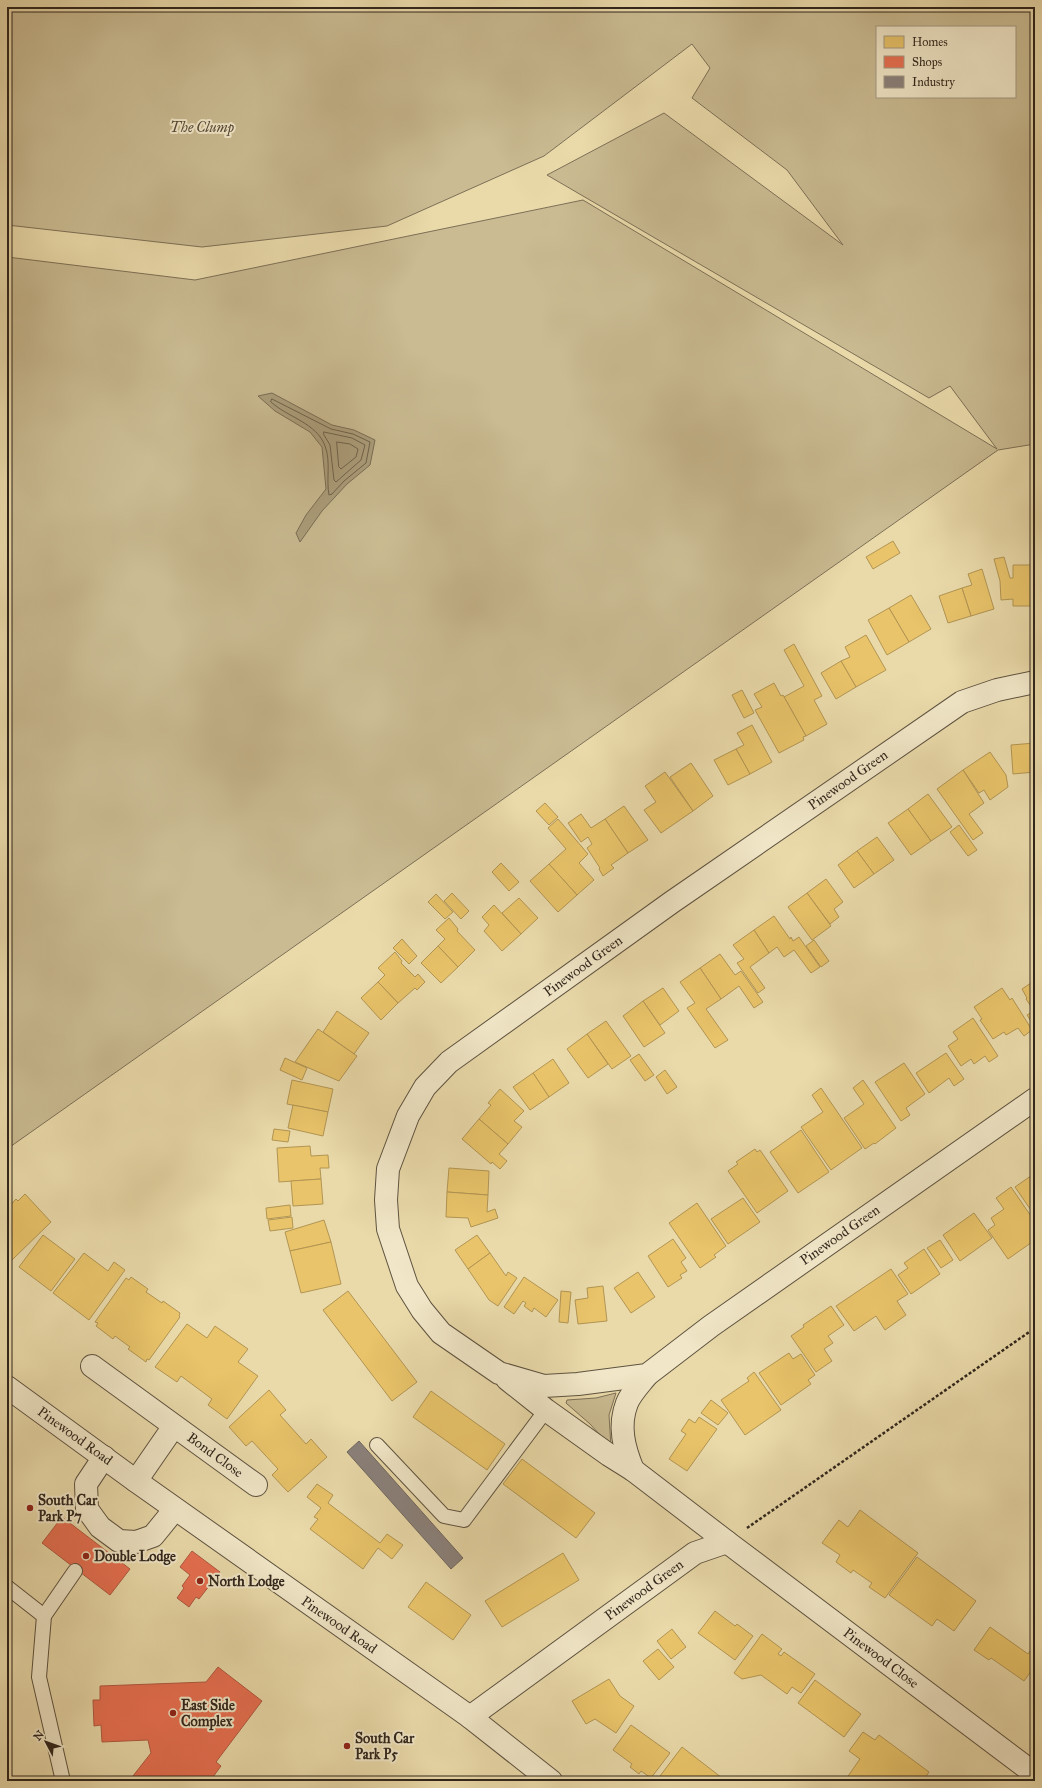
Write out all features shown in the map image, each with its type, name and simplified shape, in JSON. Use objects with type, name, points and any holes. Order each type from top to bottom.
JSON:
[{"type":"street","name":"Pinewood Green","points":[[727,1542],[633,1470],[609,1455],[546,1410],[499,1373],[441,1333],[422,1310],[407,1286],[388,1229],[386,1200],[388,1169],[408,1116],[425,1087],[449,1062],[665,907],[962,702],[997,690],[1035,682]]},
{"type":"street","name":"Pinewood Green","points":[[633,1470],[623,1441],[622,1422],[628,1402],[648,1375],[711,1326],[1035,1099]]},
{"type":"street","name":"Bond Close","points":[[92,1366],[256,1485]]},
{"type":"street","name":"Pinewood Green","points":[[499,1373],[544,1386],[578,1384],[648,1375]]},
{"type":"street","name":"Pinewood Road","points":[[7,1387],[136,1481],[470,1717],[551,1781]]},
{"type":"street","name":"Bond Close","points":[[136,1481],[174,1426]]},
{"type":"street","points":[[104,1457],[86,1484],[87,1509],[100,1527],[119,1541],[136,1542],[153,1536],[176,1509]]},
{"type":"street","name":"Pinewood Green","points":[[470,1717],[695,1552],[727,1542]]},
{"type":"street","name":"Pinewood Close","points":[[727,1542],[1035,1774]]},
{"type":"lane","points":[[377,1445],[444,1516],[464,1520],[546,1410]]},
{"type":"lane","points":[[63,1781],[39,1677],[44,1616],[75,1571]]},
{"type":"lane","points":[[7,1587],[44,1616]]},
{"type":"path","points":[[727,1542],[1035,1328]]},
{"type":"green space","name":"The Clump","points":[[7,7],[1035,7],[1035,444],[998,450],[7,1149],[7,257],[195,280],[583,200],[997,449],[950,386],[929,398],[547,175],[664,113],[843,245],[787,170],[692,98],[710,68],[692,44],[544,156],[387,226],[202,247],[7,225]]},
{"type":"green space","points":[[616,1393],[609,1415],[611,1447],[590,1424],[566,1403],[567,1400],[596,1398]]},
{"type":"water","points":[[272,393],[332,425],[354,430],[375,440],[370,465],[347,484],[322,511],[300,542],[296,533],[306,515],[326,489],[322,447],[310,432],[275,411],[258,396]]},
{"type":"building: Homes","points":[[893,541],[900,553],[873,569],[866,557]]},
{"type":"building: Homes","points":[[1004,557],[1010,578],[1013,578],[1013,565],[1035,565],[1035,606],[1013,606],[1013,599],[1001,600],[1000,581],[994,559]]},
{"type":"building: Homes","points":[[982,569],[994,609],[971,616],[962,588],[972,585],[968,574]]},
{"type":"building: Homes","points":[[962,588],[971,616],[948,623],[939,596]]},
{"type":"building: Homes","points":[[911,595],[931,629],[909,642],[889,608]]},
{"type":"building: Homes","points":[[889,608],[909,642],[887,655],[868,620]]},
{"type":"building: Homes","points":[[866,635],[886,670],[856,687],[841,661],[850,657],[845,647]]},
{"type":"building: Homes","points":[[794,644],[822,696],[814,700],[827,724],[806,736],[784,697],[804,686],[784,650]]},
{"type":"building: Homes","points":[[841,661],[856,687],[836,699],[821,673]]},
{"type":"building: Homes","points":[[774,683],[781,696],[783,695],[806,736],[803,737],[804,740],[779,753],[755,710],[762,707],[754,694]]},
{"type":"building: Homes","points":[[742,690],[754,713],[744,718],[732,695]]},
{"type":"building: Homes","points":[[752,725],[772,762],[750,774],[736,749],[744,745],[737,733]]},
{"type":"building: Homes","points":[[1035,743],[1035,772],[1013,774],[1011,745]]},
{"type":"building: Homes","points":[[736,749],[750,774],[728,785],[714,760]]},
{"type":"building: Homes","points":[[990,752],[1006,775],[1008,787],[990,800],[984,790],[979,793],[963,770]]},
{"type":"building: Homes","points":[[691,763],[713,796],[693,811],[670,777]]},
{"type":"building: Homes","points":[[963,770],[984,803],[969,814],[983,833],[973,840],[937,789]]},
{"type":"building: Homes","points":[[665,772],[693,811],[661,833],[644,810],[656,802],[645,786]]},
{"type":"building: Homes","points":[[928,794],[952,827],[931,841],[908,809]]},
{"type":"building: Homes","points":[[545,803],[558,817],[549,825],[536,811]]},
{"type":"building: Homes","points":[[624,806],[648,840],[628,853],[605,819]]},
{"type":"building: Homes","points":[[908,809],[931,841],[911,855],[888,823]]},
{"type":"building: Homes","points":[[581,814],[591,828],[605,819],[628,853],[611,865],[614,868],[603,876],[599,869],[600,868],[587,848],[592,844],[588,837],[581,842],[568,823]]},
{"type":"building: Homes","points":[[558,819],[588,854],[579,863],[594,880],[577,895],[549,864],[566,849],[548,828]]},
{"type":"building: Homes","points":[[959,825],[977,850],[968,856],[950,832]]},
{"type":"building: Homes","points":[[877,837],[894,860],[874,874],[857,851]]},
{"type":"building: Homes","points":[[857,851],[874,874],[854,888],[838,865]]},
{"type":"building: Homes","points":[[501,863],[519,882],[509,891],[492,872]]},
{"type":"building: Homes","points":[[549,864],[577,895],[558,912],[530,881]]},
{"type":"building: Homes","points":[[826,879],[843,902],[834,909],[839,917],[830,924],[807,893]]},
{"type":"building: Homes","points":[[452,893],[469,911],[461,919],[444,901]]},
{"type":"building: Homes","points":[[807,893],[831,926],[812,940],[788,907]]},
{"type":"building: Homes","points":[[436,894],[453,912],[445,919],[428,902]]},
{"type":"building: Homes","points":[[519,898],[538,918],[521,934],[502,913]]},
{"type":"building: Homes","points":[[494,905],[521,934],[502,951],[484,931],[489,925],[482,917]]},
{"type":"building: Homes","points":[[774,916],[790,939],[791,937],[793,941],[799,937],[820,967],[811,973],[794,950],[784,957],[777,947],[769,953],[754,930]]},
{"type":"building: Homes","points":[[449,918],[458,929],[457,931],[475,950],[458,967],[438,946],[445,939],[436,930]]},
{"type":"building: Homes","points":[[754,930],[769,953],[750,967],[765,988],[758,993],[737,963],[744,959],[733,945]]},
{"type":"building: Homes","points":[[402,939],[417,956],[409,964],[393,948]]},
{"type":"building: Homes","points":[[814,940],[829,961],[821,967],[806,946]]},
{"type":"building: Homes","points":[[438,946],[458,967],[441,983],[421,963]]},
{"type":"building: Homes","points":[[395,952],[402,961],[401,963],[415,977],[418,974],[425,982],[417,990],[415,988],[398,1003],[378,982],[385,975],[378,968]]},
{"type":"building: Homes","points":[[720,954],[735,975],[741,971],[763,1002],[754,1008],[739,986],[721,999],[700,968]]},
{"type":"building: Homes","points":[[700,968],[721,999],[706,1009],[728,1040],[715,1048],[687,1008],[695,1003],[680,982]]},
{"type":"building: Homes","points":[[378,982],[398,1003],[381,1020],[361,998]]},
{"type":"building: Homes","points":[[1031,983],[1035,988],[1035,1027],[1027,1015],[1034,1011],[1026,999],[1027,998],[1022,989]]},
{"type":"building: Homes","points":[[663,988],[679,1011],[660,1025],[643,1001]]},
{"type":"building: Homes","points":[[1002,988],[1010,1000],[1012,998],[1032,1030],[1024,1036],[1018,1028],[1006,1035],[1004,1032],[993,1039],[980,1020],[982,1019],[974,1007]]},
{"type":"building: Homes","points":[[643,1001],[665,1033],[644,1047],[623,1016]]},
{"type":"building: Homes","points":[[337,1011],[369,1033],[354,1054],[323,1032]]},
{"type":"building: Homes","points":[[973,1018],[998,1056],[989,1062],[985,1056],[974,1064],[971,1059],[961,1066],[948,1046],[958,1039],[953,1032]]},
{"type":"building: Homes","points":[[606,1021],[631,1056],[612,1069],[587,1034]]},
{"type":"building: Homes","points":[[318,1029],[357,1056],[339,1081],[295,1062]]},
{"type":"building: Homes","points":[[587,1034],[608,1064],[588,1078],[567,1049]]},
{"type":"building: Homes","points":[[946,1053],[964,1079],[954,1086],[949,1078],[929,1093],[916,1073]]},
{"type":"building: Homes","points":[[639,1054],[654,1075],[645,1081],[630,1060]]},
{"type":"building: Homes","points":[[285,1058],[307,1068],[302,1080],[280,1070]]},
{"type":"building: Homes","points":[[553,1059],[569,1083],[549,1097],[533,1073]]},
{"type":"building: Homes","points":[[904,1063],[925,1094],[906,1108],[910,1115],[901,1121],[875,1082]]},
{"type":"building: Homes","points":[[665,1070],[677,1087],[667,1094],[656,1077]]},
{"type":"building: Homes","points":[[533,1073],[549,1097],[530,1110],[513,1087]]},
{"type":"building: Homes","points":[[292,1080],[333,1089],[328,1112],[287,1104]]},
{"type":"building: Homes","points":[[863,1080],[896,1128],[875,1144],[874,1143],[865,1149],[844,1118],[864,1104],[853,1088]]},
{"type":"building: Homes","points":[[821,1088],[862,1148],[831,1170],[801,1127],[823,1112],[812,1095]]},
{"type":"building: Homes","points":[[500,1089],[524,1111],[514,1121],[522,1127],[508,1144],[479,1119],[491,1105],[488,1103]]},
{"type":"building: Homes","points":[[293,1105],[328,1112],[323,1136],[288,1128]]},
{"type":"building: Homes","points":[[479,1119],[508,1144],[499,1154],[507,1161],[500,1169],[492,1162],[491,1164],[462,1139]]},
{"type":"building: Homes","points":[[274,1129],[290,1131],[288,1142],[272,1140]]},
{"type":"building: Homes","points":[[801,1130],[829,1172],[798,1193],[770,1152]]},
{"type":"building: Homes","points":[[310,1146],[311,1156],[328,1155],[329,1168],[320,1168],[321,1179],[279,1182],[277,1148]]},
{"type":"building: Homes","points":[[755,1149],[757,1152],[760,1150],[788,1191],[757,1213],[728,1171],[738,1164],[736,1162]]},
{"type":"building: Homes","points":[[449,1168],[489,1171],[488,1195],[447,1192]]},
{"type":"building: Homes","points":[[1035,1173],[1035,1216],[1015,1187]]},
{"type":"building: Homes","points":[[321,1179],[323,1204],[293,1206],[291,1181]]},
{"type":"building: Homes","points":[[1011,1187],[1035,1222],[1035,1240],[1008,1259],[988,1230],[995,1225],[991,1218],[1004,1209],[996,1198]]},
{"type":"building: Homes","points":[[447,1192],[488,1195],[487,1212],[495,1209],[498,1218],[471,1227],[468,1218],[446,1217]]},
{"type":"building: Homes","points":[[25,1194],[51,1222],[12,1260],[7,1255],[7,1209],[16,1199],[18,1201]]},
{"type":"building: Homes","points":[[743,1198],[760,1222],[728,1244],[711,1219]]},
{"type":"building: Homes","points":[[697,1203],[726,1246],[714,1255],[716,1257],[700,1268],[669,1223]]},
{"type":"building: Homes","points":[[290,1205],[291,1216],[267,1219],[266,1208]]},
{"type":"building: Homes","points":[[974,1213],[992,1238],[960,1261],[943,1235]]},
{"type":"building: Homes","points":[[292,1217],[293,1228],[270,1231],[268,1220]]},
{"type":"building: Homes","points":[[324,1220],[331,1242],[290,1251],[285,1232]]},
{"type":"building: Homes","points":[[43,1235],[75,1259],[51,1291],[19,1267]]},
{"type":"building: Homes","points":[[477,1235],[490,1253],[468,1269],[455,1250]]},
{"type":"building: Homes","points":[[673,1239],[686,1258],[681,1262],[687,1271],[680,1275],[682,1278],[668,1287],[648,1256]]},
{"type":"building: Homes","points":[[940,1240],[953,1260],[941,1268],[927,1248]]},
{"type":"building: Homes","points":[[331,1242],[341,1284],[301,1293],[290,1251]]},
{"type":"building: Homes","points":[[924,1249],[940,1274],[911,1294],[898,1275],[908,1268],[904,1263]]},
{"type":"building: Homes","points":[[84,1253],[108,1271],[114,1262],[125,1270],[89,1320],[53,1293]]},
{"type":"building: Homes","points":[[490,1253],[506,1276],[508,1272],[517,1278],[498,1306],[489,1300],[468,1269]]},
{"type":"building: Homes","points":[[891,1269],[908,1294],[897,1301],[906,1315],[885,1330],[876,1316],[854,1331],[836,1306]]},
{"type":"building: Homes","points":[[638,1272],[655,1297],[631,1313],[614,1288]]},
{"type":"building: Homes","points":[[131,1277],[148,1289],[146,1292],[162,1303],[163,1301],[180,1313],[180,1317],[146,1362],[128,1349],[130,1347],[115,1336],[113,1339],[96,1326],[98,1323],[95,1322],[126,1278],[129,1280]]},
{"type":"building: Homes","points":[[524,1277],[558,1300],[546,1317],[534,1308],[532,1312],[524,1306],[526,1303],[523,1301],[514,1314],[504,1307]]},
{"type":"building: Homes","points":[[603,1286],[607,1321],[578,1324],[575,1300],[588,1298],[587,1288]]},
{"type":"building: Homes","points":[[348,1291],[417,1382],[392,1401],[323,1310]]},
{"type":"building: Homes","points":[[561,1291],[571,1292],[568,1323],[559,1322]]},
{"type":"building: Homes","points":[[831,1306],[844,1325],[828,1336],[833,1343],[824,1349],[832,1361],[816,1372],[791,1336],[804,1327],[803,1325]]},
{"type":"building: Homes","points":[[187,1324],[207,1338],[215,1326],[248,1349],[238,1362],[258,1376],[227,1419],[208,1405],[212,1399],[181,1376],[177,1382],[155,1367]]},
{"type":"building: Homes","points":[[789,1353],[793,1359],[801,1354],[815,1375],[808,1380],[811,1384],[781,1405],[759,1373]]},
{"type":"building: Homes","points":[[754,1372],[781,1410],[745,1435],[721,1400],[749,1381],[747,1378]]},
{"type":"building: Homes","points":[[269,1390],[286,1410],[280,1415],[306,1444],[311,1439],[327,1457],[288,1492],[272,1475],[278,1469],[252,1441],[246,1446],[229,1427]]},
{"type":"building: Homes","points":[[431,1391],[505,1444],[487,1470],[413,1417]]},
{"type":"building: Homes","points":[[711,1400],[728,1413],[718,1425],[701,1413]]},
{"type":"building: Homes","points":[[699,1417],[717,1429],[687,1471],[669,1459],[686,1434],[681,1431],[689,1419],[695,1423]]},
{"type":"building: Homes","points":[[522,1459],[595,1513],[576,1538],[503,1484]]},
{"type":"building: Homes","points":[[317,1484],[333,1495],[328,1503],[380,1543],[387,1534],[403,1545],[392,1559],[378,1548],[363,1569],[310,1529],[318,1519],[314,1517],[321,1508],[307,1497]]},
{"type":"building: Homes","points":[[860,1510],[918,1553],[885,1598],[869,1587],[872,1583],[853,1570],[851,1573],[836,1562],[840,1555],[822,1543],[839,1520],[848,1527]]},
{"type":"building: Homes","points":[[563,1553],[579,1580],[502,1627],[485,1601]]},
{"type":"building: Homes","points":[[917,1557],[976,1601],[954,1631],[937,1619],[932,1626],[889,1595]]},
{"type":"building: Homes","points":[[426,1582],[471,1615],[453,1640],[408,1607]]},
{"type":"building: Homes","points":[[715,1611],[735,1626],[737,1624],[753,1636],[735,1660],[698,1633]]},
{"type":"building: Homes","points":[[990,1627],[1028,1654],[1030,1651],[1035,1654],[1035,1666],[1024,1681],[991,1658],[989,1660],[974,1650]]},
{"type":"building: Homes","points":[[672,1629],[686,1647],[671,1659],[657,1641]]},
{"type":"building: Homes","points":[[762,1634],[782,1649],[778,1654],[781,1656],[784,1652],[815,1674],[801,1693],[792,1687],[787,1694],[761,1675],[742,1679],[734,1673]]},
{"type":"building: Homes","points":[[658,1649],[674,1667],[659,1680],[643,1661]]},
{"type":"building: Homes","points":[[609,1679],[620,1696],[634,1706],[616,1733],[595,1719],[586,1724],[572,1701]]},
{"type":"building: Homes","points":[[815,1680],[861,1714],[844,1737],[798,1703]]},
{"type":"building: Homes","points":[[631,1725],[670,1753],[651,1778],[641,1771],[639,1774],[630,1767],[632,1764],[613,1750]]},
{"type":"building: Homes","points":[[863,1732],[875,1740],[879,1735],[929,1772],[923,1781],[849,1781],[846,1779],[860,1759],[849,1751]]},
{"type":"building: Homes","points":[[682,1747],[726,1781],[666,1781],[660,1776]]},
{"type":"building: Shops","name":"Double Lodge","points":[[62,1517],[130,1569],[110,1595],[42,1543]]},
{"type":"building: Shops","name":"North Lodge","points":[[192,1551],[220,1572],[199,1599],[196,1597],[189,1607],[177,1598],[184,1588],[182,1586],[190,1575],[180,1567]]},
{"type":"building: Shops","name":"East Side Complex","points":[[218,1667],[262,1701],[216,1762],[221,1766],[210,1781],[129,1781],[151,1753],[148,1740],[102,1742],[101,1725],[94,1726],[93,1700],[100,1700],[100,1686],[206,1682]]},
{"type":"building: Industry","points":[[359,1441],[463,1558],[451,1569],[347,1452]]},
{"type":"place","name":"South Car Park P7","points":[[30,1508]]},
{"type":"place","name":"Double Lodge","points":[[86,1556]]},
{"type":"place","name":"North Lodge","points":[[200,1581]]},
{"type":"place","name":"East Side Complex","points":[[173,1713]]},
{"type":"place","name":"South Car Park P5","points":[[347,1746]]}]
